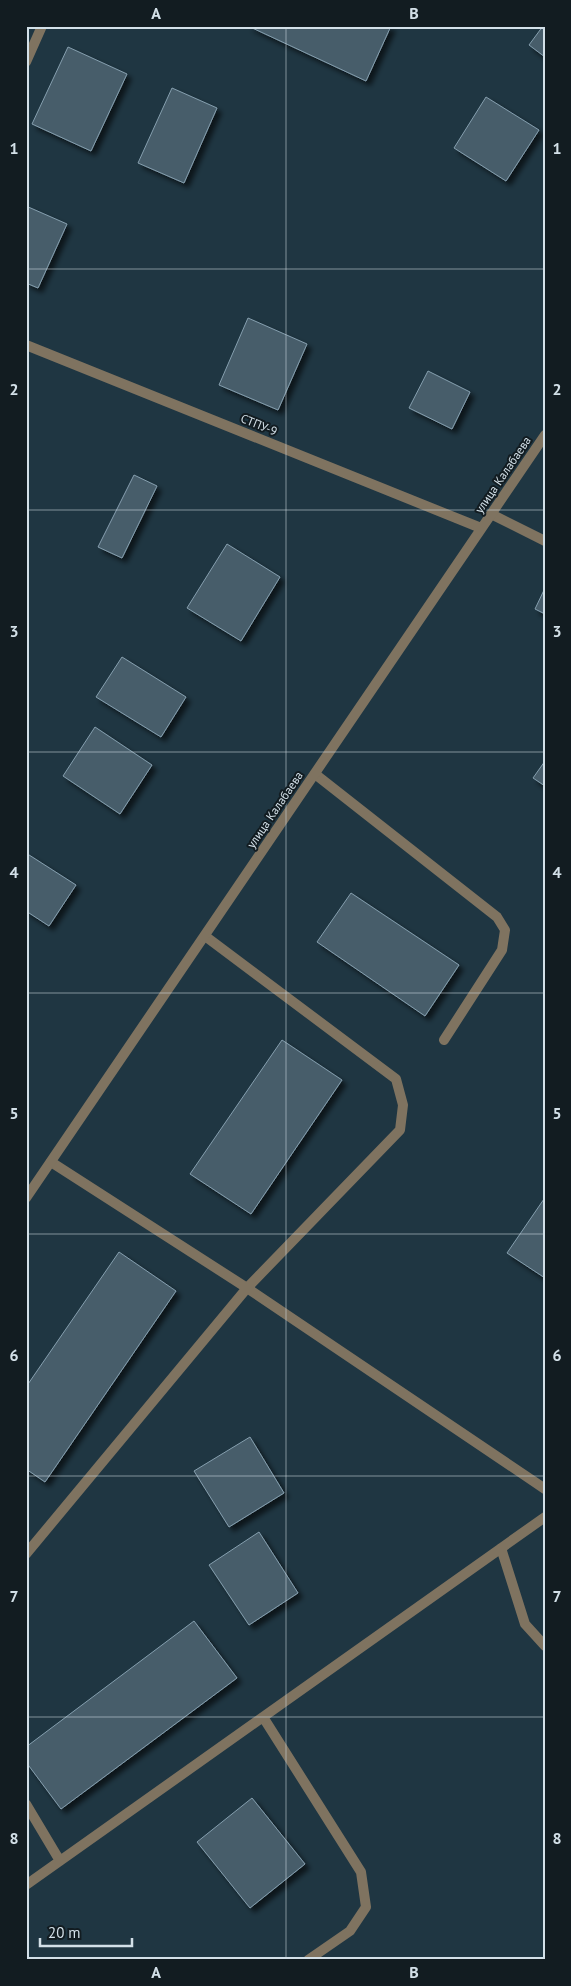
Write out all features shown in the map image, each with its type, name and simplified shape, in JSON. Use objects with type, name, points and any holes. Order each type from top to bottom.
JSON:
[{"type":"street","points":[[26,62],[42,26]]},
{"type":"street","name":"СТПУ-9","points":[[26,345],[482,528]]},
{"type":"street","name":"улица Калабаева","points":[[26,1198],[545,436]]},
{"type":"street","points":[[491,514],[545,541]]},
{"type":"street","points":[[315,774],[496,917],[505,930],[502,950],[444,1040]]},
{"type":"street","points":[[26,1554],[247,1288],[400,1130],[403,1105],[396,1079],[204,936]]},
{"type":"street","points":[[51,1162],[247,1288],[545,1489]]},
{"type":"street","points":[[26,1885],[545,1517]]},
{"type":"street","points":[[501,1548],[525,1624],[545,1646]]},
{"type":"street","points":[[264,1717],[361,1872],[366,1907],[350,1931],[308,1960]]},
{"type":"street","points":[[26,1804],[60,1861]]},
{"type":"building","points":[[248,26],[391,26],[366,81]]},
{"type":"building","points":[[543,26],[545,26],[545,57],[529,45]]},
{"type":"building","points":[[68,47],[127,74],[91,151],[32,124]]},
{"type":"building","points":[[172,88],[217,108],[184,183],[138,163]]},
{"type":"building","points":[[486,97],[539,130],[506,181],[454,148]]},
{"type":"building","points":[[26,206],[67,224],[38,288],[26,283]]},
{"type":"building","points":[[248,318],[307,344],[278,410],[219,385]]},
{"type":"building","points":[[428,371],[470,392],[452,429],[409,408]]},
{"type":"building","points":[[134,475],[157,486],[122,558],[98,547]]},
{"type":"building","points":[[227,544],[280,577],[241,641],[187,608]]},
{"type":"building","points":[[545,588],[545,614],[535,609]]},
{"type":"building","points":[[122,657],[186,697],[161,737],[96,697]]},
{"type":"building","points":[[95,727],[152,765],[120,814],[63,776]]},
{"type":"building","points":[[545,761],[545,786],[533,778]]},
{"type":"building","points":[[26,853],[76,885],[49,926],[26,911]]},
{"type":"building","points":[[351,893],[459,965],[425,1016],[317,942]]},
{"type":"building","points":[[282,1040],[342,1080],[251,1214],[190,1174]]},
{"type":"building","points":[[545,1200],[545,1278],[507,1253]]},
{"type":"building","points":[[119,1252],[176,1291],[45,1482],[26,1469],[26,1387]]},
{"type":"building","points":[[250,1437],[284,1493],[229,1527],[194,1471]]},
{"type":"building","points":[[259,1532],[298,1593],[249,1625],[209,1565]]},
{"type":"building","points":[[194,1621],[237,1678],[61,1809],[26,1762],[26,1747]]},
{"type":"building","points":[[252,1798],[305,1864],[250,1908],[197,1842]]}]
